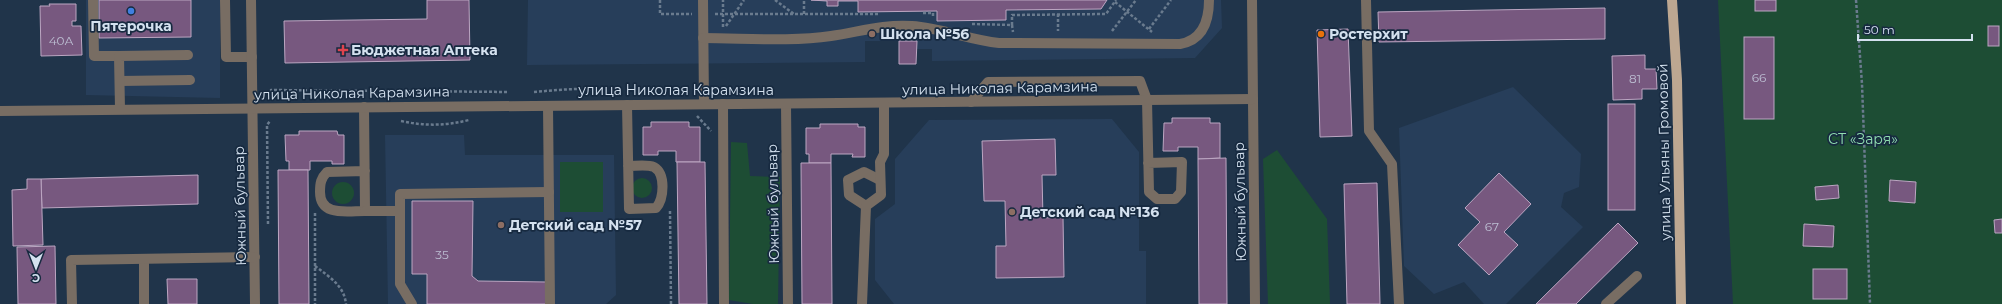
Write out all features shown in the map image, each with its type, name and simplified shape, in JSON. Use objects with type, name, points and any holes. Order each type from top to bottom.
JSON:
[{"type":"main road","name":"улица Ульяны Громовой","points":[[1672,0],[1677,80],[1681,304]]},
{"type":"street","points":[[93,0],[94,56],[188,55]]},
{"type":"street","points":[[225,0],[226,57],[252,57]]},
{"type":"street","name":"Южный бульвар","points":[[251,0],[255,304]]},
{"type":"street","points":[[703,0],[704,104]]},
{"type":"street","points":[[703,38],[809,38],[832,36],[885,26],[912,26],[931,29],[979,41],[999,43],[1180,44],[1191,41],[1202,31],[1208,18],[1209,0]]},
{"type":"street","points":[[1252,0],[1252,99]]},
{"type":"street","points":[[1366,0],[1369,130],[1392,164],[1399,304]]},
{"type":"street","points":[[119,56],[120,109]]},
{"type":"street","points":[[120,81],[190,80]]},
{"type":"street","points":[[971,102],[988,82],[1140,81],[1147,100],[1148,163],[1149,192],[1158,199],[1175,199],[1181,192],[1182,162],[1148,163]]},
{"type":"street","name":"Южный бульвар","points":[[1252,99],[1255,304]]},
{"type":"street","name":"улица Николая Карамзина","points":[[0,111],[1252,99]]},
{"type":"street","points":[[866,206],[881,195],[880,162],[884,154],[884,103]]},
{"type":"street","points":[[627,104],[628,166],[629,210],[656,208],[661,202],[662,196],[662,182],[657,170],[652,166],[628,166]]},
{"type":"street","points":[[723,104],[724,304]]},
{"type":"street","name":"Южный бульвар","points":[[786,104],[788,304]]},
{"type":"street","points":[[548,106],[550,304]]},
{"type":"street","points":[[364,107],[365,212]]},
{"type":"street","points":[[365,171],[327,172],[322,176],[320,182],[320,198],[326,209],[334,211],[400,212]]},
{"type":"street","points":[[866,206],[849,195],[848,180],[864,172],[880,180]]},
{"type":"street","points":[[412,304],[400,284],[400,194],[549,192]]},
{"type":"street","points":[[862,304],[866,206]]},
{"type":"street","points":[[72,304],[71,260],[255,257]]},
{"type":"street","points":[[144,259],[144,304]]},
{"type":"street","points":[[1606,304],[1637,276]]},
{"type":"path","points":[[660,0],[660,14],[888,14]]},
{"type":"path","points":[[723,0],[723,30],[744,0]]},
{"type":"path","points":[[775,0],[794,14]]},
{"type":"path","points":[[804,0],[804,14]]},
{"type":"path","points":[[1109,36],[1136,0]]},
{"type":"path","points":[[1149,29],[1171,0]]},
{"type":"path","points":[[1856,0],[1862,84],[1870,304]]},
{"type":"path","points":[[1013,35],[1012,15],[1106,14],[1115,1],[1157,36]]},
{"type":"path","points":[[918,13],[933,13],[933,21]]},
{"type":"path","points":[[968,24],[1012,24]]},
{"type":"path","points":[[696,115],[713,133]]},
{"type":"path","points":[[268,226],[267,125],[271,118]]},
{"type":"path","points":[[399,120],[420,125],[451,125],[472,119]]},
{"type":"path","points":[[315,266],[339,285],[344,294],[346,304]]},
{"type":"shaded area","points":[[86,0],[220,0],[220,98],[86,95]]},
{"type":"shaded area","name":"Школа №56","points":[[528,0],[1221,0],[1222,28],[1195,58],[932,61],[932,49],[917,49],[916,41],[865,41],[865,62],[527,65]]},
{"type":"shaded area","points":[[1513,87],[1581,154],[1579,187],[1564,193],[1561,207],[1583,227],[1506,304],[1484,304],[1464,282],[1434,294],[1404,266],[1399,128]]},
{"type":"shaded area","name":"Детский сад №136","points":[[1112,119],[1139,152],[1139,251],[1146,251],[1146,304],[894,304],[875,280],[875,219],[895,204],[895,159],[929,120]]},
{"type":"shaded area","name":"Детский сад №57","points":[[385,135],[464,135],[465,155],[614,155],[616,295],[606,304],[388,304]]},
{"type":"green space","name":"СТ «Заря»","points":[[1718,0],[2002,0],[2002,304],[1733,304]]},
{"type":"green space","points":[[731,142],[747,143],[750,176],[780,177],[778,304],[753,304],[729,300]]},
{"type":"green space","points":[[1277,150],[1327,219],[1330,304],[1268,304],[1263,159]]},
{"type":"green space","points":[[560,162],[603,162],[603,212],[560,212]]},
{"type":"green space","points":[[638,178],[646,178],[652,184],[652,192],[646,198],[638,198],[632,192],[632,184]]},
{"type":"green space","points":[[343,182],[347,183],[353,189],[353,197],[347,203],[343,204],[339,203],[333,197],[332,193],[333,189],[339,183]]},
{"type":"building","points":[[99,0],[191,0],[191,37],[99,38]]},
{"type":"building","points":[[427,0],[469,0],[470,60],[285,63],[284,21],[427,19]]},
{"type":"building","points":[[811,0],[1107,0],[1101,9],[1006,10],[1006,20],[937,21],[937,11],[858,12],[858,1],[838,1],[838,6],[827,6],[827,1]]},
{"type":"building","points":[[1755,0],[1776,0],[1776,11],[1755,11]]},
{"type":"building","points":[[49,4],[76,4],[76,21],[72,21],[72,26],[81,26],[82,55],[41,56],[40,6],[50,6]]},
{"type":"building","points":[[1605,8],[1605,39],[1379,42],[1378,12]]},
{"type":"building","points":[[1988,26],[1999,26],[1999,46],[1988,46]]},
{"type":"building","points":[[1348,29],[1352,136],[1320,137],[1317,30]]},
{"type":"building","points":[[1744,37],[1774,37],[1774,119],[1744,119]]},
{"type":"building","points":[[899,41],[917,41],[916,64],[899,64]]},
{"type":"building","points":[[1645,55],[1645,69],[1656,69],[1657,89],[1642,89],[1642,99],[1613,100],[1612,56]]},
{"type":"building","points":[[1608,104],[1635,104],[1635,210],[1608,210]]},
{"type":"building","points":[[1172,118],[1210,118],[1210,123],[1220,123],[1220,158],[1198,159],[1198,147],[1178,147],[1178,151],[1163,151],[1164,123],[1172,123]]},
{"type":"building","points":[[651,122],[689,122],[689,127],[700,127],[700,162],[676,162],[676,151],[658,151],[658,155],[643,155],[643,127],[651,127]]},
{"type":"building","points":[[820,124],[858,124],[858,127],[865,127],[865,157],[852,157],[853,154],[831,154],[831,163],[809,163],[809,154],[806,154],[806,128],[820,128]]},
{"type":"building","points":[[299,131],[337,131],[338,135],[344,135],[344,164],[332,164],[332,161],[310,161],[310,170],[289,170],[289,161],[286,161],[285,135],[299,135]]},
{"type":"building","points":[[1055,139],[1056,175],[1042,175],[1043,218],[1063,217],[1064,277],[996,278],[996,246],[1006,246],[1005,201],[984,201],[982,141]]},
{"type":"building","points":[[1226,158],[1227,304],[1199,304],[1198,159]]},
{"type":"building","points":[[677,162],[705,162],[707,304],[679,304]]},
{"type":"building","points":[[801,163],[831,163],[832,304],[802,304]]},
{"type":"building","points":[[278,170],[308,170],[309,304],[279,304]]},
{"type":"building","points":[[1499,173],[1531,204],[1504,232],[1518,245],[1489,275],[1458,245],[1480,222],[1465,208]]},
{"type":"building","points":[[198,175],[198,204],[42,208],[41,179]]},
{"type":"building","points":[[27,179],[41,179],[43,245],[13,246],[12,190],[27,189]]},
{"type":"building","points":[[1890,180],[1916,182],[1915,203],[1889,201]]},
{"type":"building","points":[[1377,183],[1380,304],[1347,304],[1344,184]]},
{"type":"building","points":[[1838,185],[1839,198],[1816,200],[1815,187]]},
{"type":"building","points":[[412,201],[473,201],[472,276],[478,281],[547,282],[547,304],[427,304],[427,274],[412,274]]},
{"type":"building","points":[[2002,219],[2002,233],[1995,233],[1994,220]]},
{"type":"building","points":[[1618,223],[1638,243],[1576,304],[1536,304]]},
{"type":"building","points":[[1804,224],[1834,226],[1833,247],[1803,246]]},
{"type":"building","points":[[55,246],[56,304],[18,304],[17,247]]},
{"type":"building","points":[[1813,269],[1847,269],[1847,299],[1813,299]]},
{"type":"building","points":[[167,279],[197,279],[197,304],[168,304]]},
{"type":"place","name":"Пятерочка","points":[[131,11]]},
{"type":"place","name":"Школа №56","points":[[872,34]]},
{"type":"place","name":"Ростерхит","points":[[1321,34]]},
{"type":"place","name":"Бюджетная Аптека","points":[[343,50]]},
{"type":"place","name":"Детский сад №136","points":[[1012,212]]},
{"type":"place","name":"Детский сад №57","points":[[501,225]]}]
